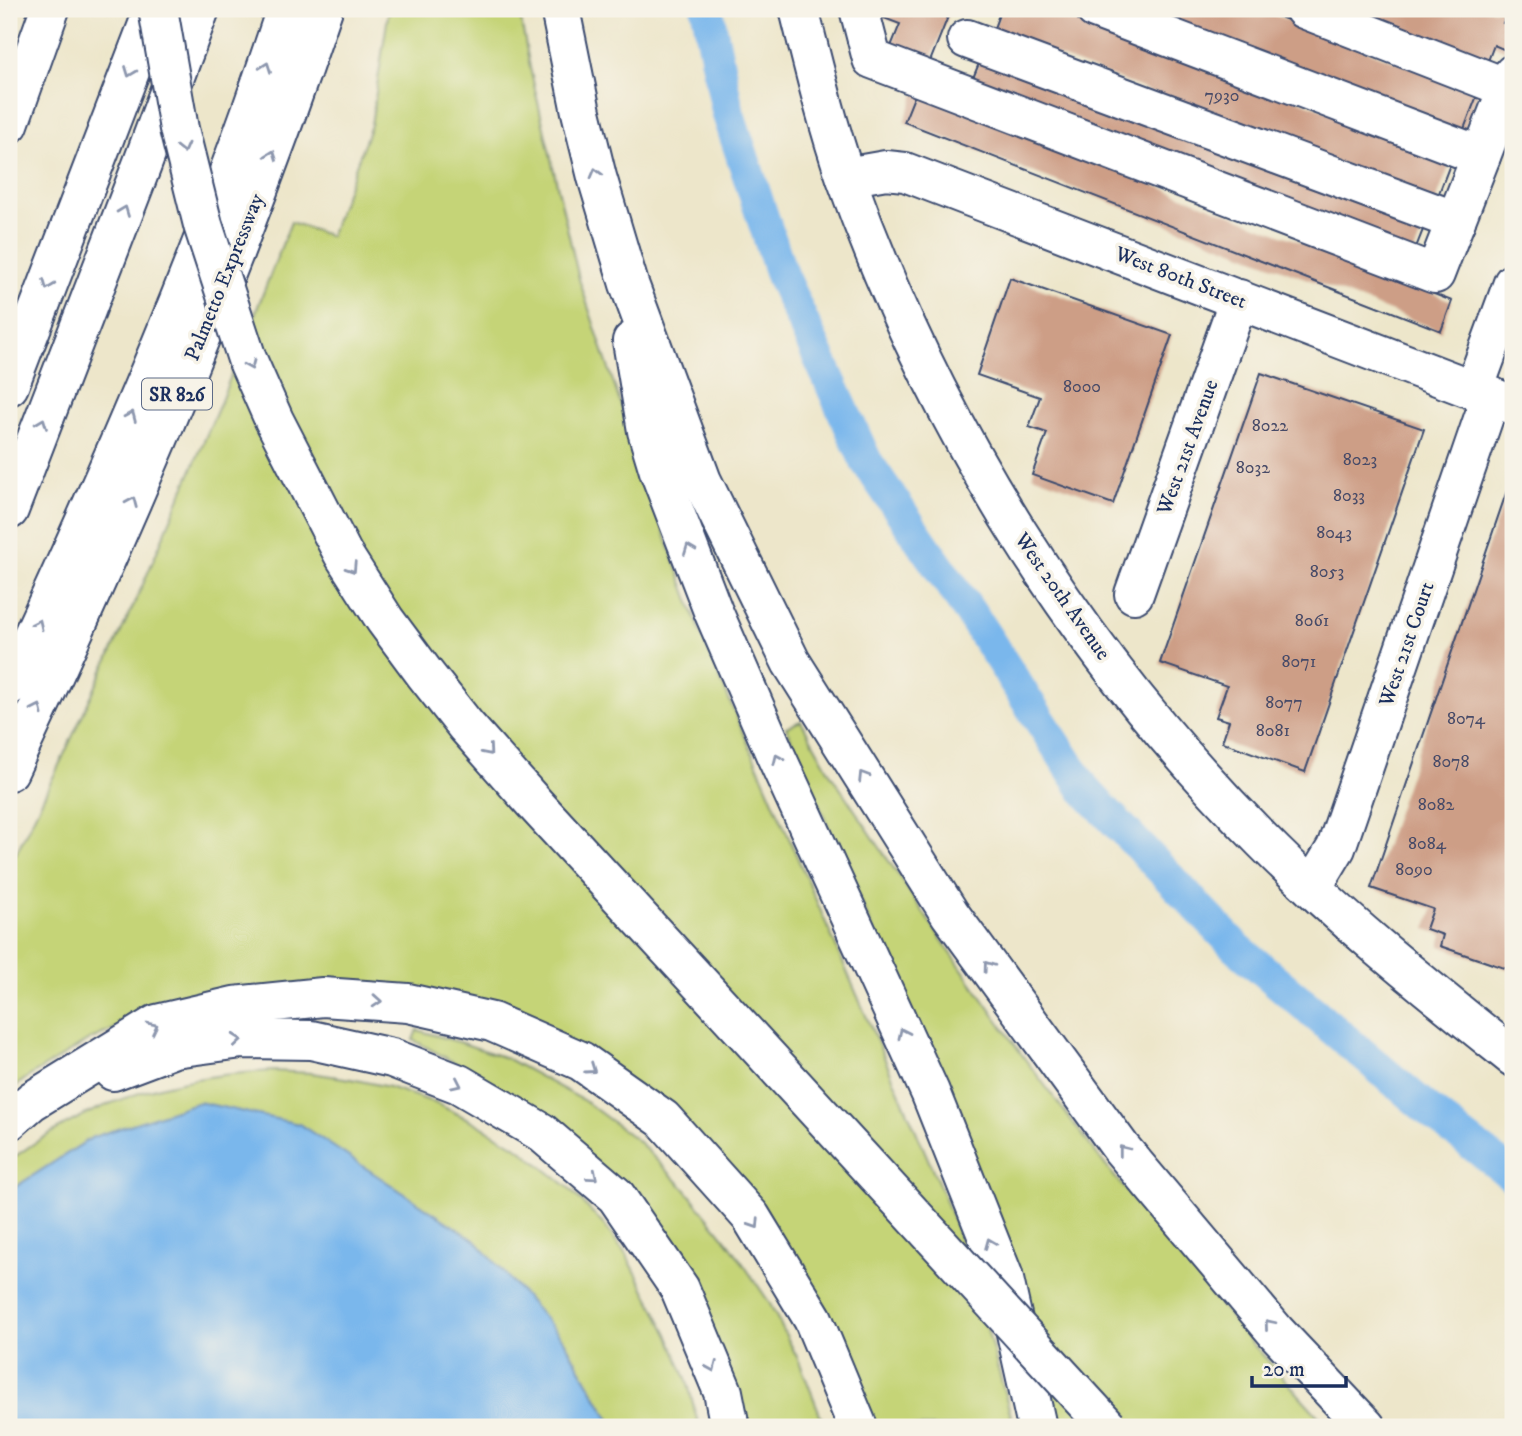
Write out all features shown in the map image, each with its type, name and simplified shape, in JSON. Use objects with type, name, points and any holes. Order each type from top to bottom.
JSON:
[{"type":"main road","points":[[9,124],[50,9]]},
{"type":"main road","points":[[9,386],[156,9]]},
{"type":"main road","points":[[156,9],[179,129],[203,225],[247,359],[312,496],[385,620],[466,726],[535,804],[1108,1427]]},
{"type":"main road","points":[[9,510],[200,9]]},
{"type":"main road","points":[[9,686],[138,400],[225,182],[286,9]]},
{"type":"main road","name":"Palmetto Expressway","points":[[9,771],[126,516],[195,351],[258,193],[323,9]]},
{"type":"main road","points":[[560,9],[581,112],[629,284],[702,481],[791,662],[950,914],[1121,1148],[1276,1332],[1366,1427]]},
{"type":"main road","name":"West 20th Avenue","points":[[799,9],[846,177],[893,295],[944,403],[1039,565],[1154,722],[1263,841],[1312,888],[1416,978],[1513,1057]]},
{"type":"main road","points":[[859,9],[873,60],[1435,274],[1510,81],[1304,9]]},
{"type":"main road","points":[[1095,9],[1481,156]]},
{"type":"main road","points":[[949,89],[972,24],[1456,221]]},
{"type":"main road","name":"West 80th Street","points":[[846,177],[886,170],[905,172],[1493,397]]},
{"type":"main road","points":[[615,239],[647,431],[659,471],[713,611],[930,1092],[998,1263],[1037,1427]]},
{"type":"main road","name":"West 21st Court","points":[[1312,888],[1336,848],[1493,397],[1513,283]]},
{"type":"main road","name":"West 21st Avenue","points":[[1134,594],[1239,299]]},
{"type":"main road","points":[[20,1111],[157,1024],[234,1006],[323,997],[408,1003],[492,1023],[581,1061],[663,1119],[751,1217],[813,1319],[858,1427]]},
{"type":"main road","points":[[20,1111],[174,1048],[242,1039],[312,1040],[392,1058],[460,1084],[541,1132],[617,1196],[680,1289],[723,1392],[730,1427]]},
{"type":"green space","points":[[389,9],[519,9],[579,279],[654,505],[705,644],[945,1198],[964,1250],[1014,1427],[866,1427],[758,1205],[491,1009],[149,1014],[91,1039],[9,1091],[9,868],[141,589],[219,406],[291,222],[330,236],[371,125]]},
{"type":"green space","points":[[801,721],[830,773],[1025,1059],[1105,1165],[1186,1264],[1252,1343],[1328,1427],[1056,1427],[1021,1298],[890,971],[786,727]]},
{"type":"green space","points":[[417,1030],[506,1058],[583,1100],[638,1141],[685,1189],[731,1246],[769,1302],[799,1361],[825,1427],[744,1427],[697,1303],[487,1080],[413,1040]]},
{"type":"green space","points":[[272,1071],[351,1079],[389,1087],[433,1102],[520,1149],[569,1188],[604,1225],[627,1256],[668,1334],[688,1384],[699,1427],[614,1427],[563,1339],[93,1137],[9,1191],[9,1161],[58,1129],[110,1104],[194,1079]]},
{"type":"water","points":[[199,1102],[299,1124],[476,1241],[563,1339],[614,1427],[9,1427],[9,1191],[93,1137]]},
{"type":"building","points":[[870,9],[951,9],[929,64],[890,49],[900,24],[868,12]]},
{"type":"building","points":[[1001,9],[1060,9],[1452,159],[1436,201],[993,31]]},
{"type":"building","points":[[1136,9],[1259,9],[1478,93],[1462,134]]},
{"type":"building","points":[[1338,9],[1509,9],[1503,23],[1513,27],[1513,44],[1510,52],[1494,45],[1486,66]]},
{"type":"building","points":[[982,56],[1424,227],[1413,255],[971,83]]},
{"type":"building","points":[[916,92],[1452,301],[1441,331],[904,122]]},
{"type":"building","points":[[1010,278],[1172,335],[1113,504],[1032,475],[1047,433],[1029,427],[1040,397],[977,375]]},
{"type":"building","points":[[1261,373],[1424,429],[1305,772],[1222,742],[1229,721],[1216,717],[1227,686],[1160,663]]},
{"type":"building","points":[[1513,473],[1513,971],[1440,946],[1443,935],[1426,929],[1433,909],[1371,888]]},
{"type":"waterway","points":[[707,9],[728,113],[782,276],[866,461],[975,620],[1085,790],[1236,947],[1432,1113],[1513,1176]]}]
